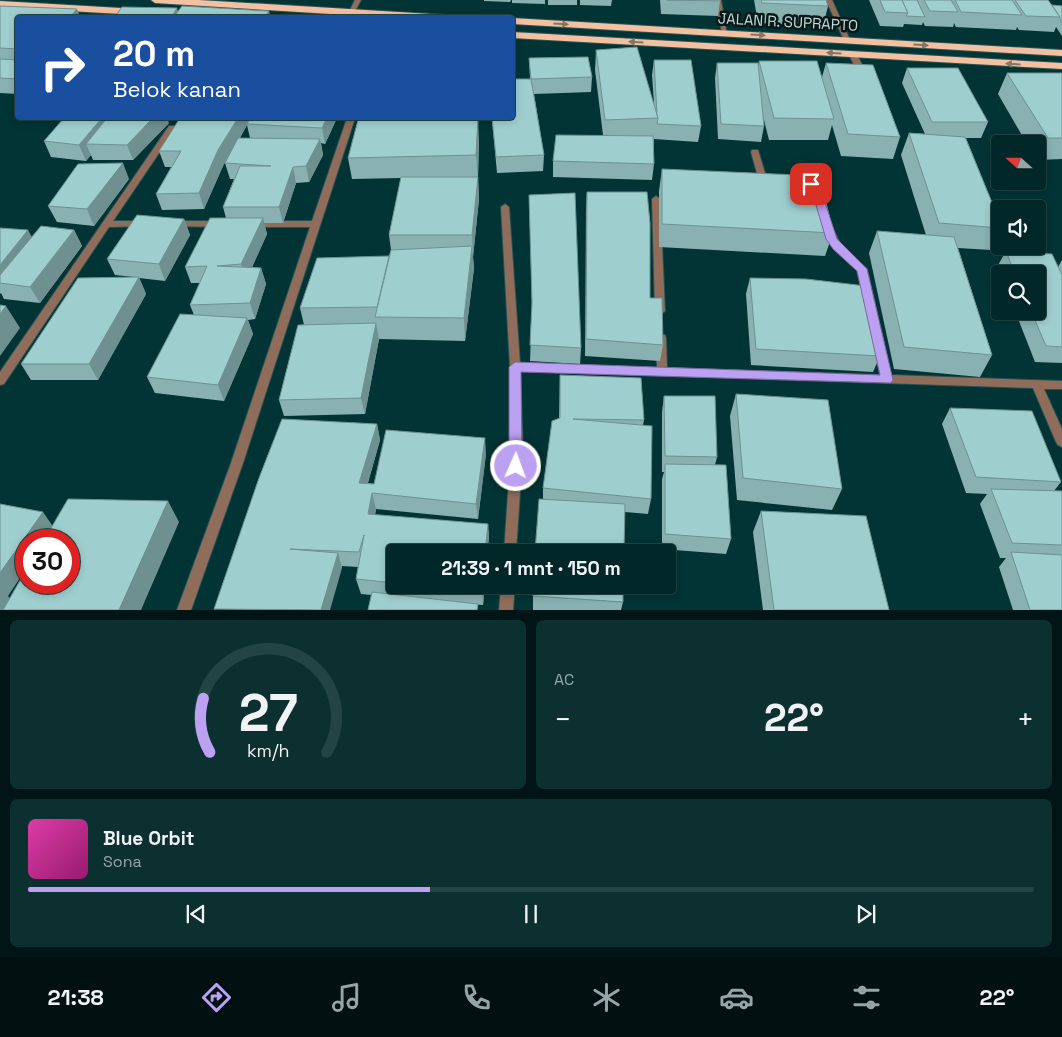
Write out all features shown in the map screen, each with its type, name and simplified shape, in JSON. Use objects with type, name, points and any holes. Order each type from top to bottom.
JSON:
[{"type":"highway","points":[[156,0],[400,15]]},
{"type":"highway","points":[[0,4],[150,13]]},
{"type":"highway","name":"JALAN R. SUPRAPTO","points":[[515,21],[1062,53]]},
{"type":"highway","points":[[666,31],[668,44]]},
{"type":"highway","name":"JALAN R. SUPRAPTO","points":[[515,35],[1062,66]]},
{"type":"street","points":[[352,12],[358,0]]},
{"type":"street","points":[[718,0],[725,33]]},
{"type":"street","points":[[830,0],[847,40]]},
{"type":"street","points":[[853,55],[866,82]]},
{"type":"street","points":[[184,610],[237,463],[350,120]]},
{"type":"street","points":[[0,381],[172,128]]},
{"type":"street","points":[[755,152],[761,175],[781,179]]},
{"type":"street","points":[[656,199],[662,372]]},
{"type":"street","points":[[505,207],[515,367],[517,448],[511,544]]},
{"type":"street","points":[[822,212],[827,229],[837,247],[862,269],[887,380]]},
{"type":"street","points":[[107,224],[316,224]]},
{"type":"street","points":[[515,367],[1062,385]]},
{"type":"street","points":[[1037,384],[1062,442]]},
{"type":"street","points":[[506,610],[507,594]]},
{"type":"building","points":[[667,0],[720,0],[720,1]]},
{"type":"building","points":[[761,0],[826,0],[828,6],[762,3]]},
{"type":"building","points":[[880,0],[902,0],[908,13],[885,12]]},
{"type":"building","points":[[902,0],[917,0],[925,17],[906,16],[908,13]]},
{"type":"building","points":[[924,0],[951,0],[958,12],[930,11]]},
{"type":"building","points":[[955,0],[1012,0],[1022,15],[961,12]]},
{"type":"building","points":[[1015,0],[1048,0],[1060,17],[1026,16]]},
{"type":"building","points":[[1052,5],[1062,6],[1062,23],[1060,17]]},
{"type":"building","points":[[0,6],[77,9],[72,15],[15,15],[15,49],[0,48]]},
{"type":"building","points":[[182,6],[269,11],[266,15],[175,15]]},
{"type":"building","points":[[122,7],[177,8],[173,15],[116,15]]},
{"type":"building","points":[[637,47],[658,118],[605,120],[596,50]]},
{"type":"building","points":[[588,57],[592,77],[531,79],[529,58]]},
{"type":"building","points":[[0,59],[15,60],[15,79],[0,78]]},
{"type":"building","points":[[654,60],[691,60],[701,126],[657,124]]},
{"type":"building","points":[[759,61],[817,61],[834,119],[774,118]]},
{"type":"building","points":[[717,63],[758,63],[764,126],[721,124]]},
{"type":"building","points":[[826,63],[873,65],[900,137],[848,134]]},
{"type":"building","points":[[907,68],[958,68],[988,122],[932,122]]},
{"type":"building","points":[[1007,73],[1062,73],[1062,138],[1048,138]]},
{"type":"building","points":[[515,79],[531,79],[544,155],[496,157],[492,120],[515,120]]},
{"type":"building","points":[[62,120],[100,120],[79,145],[44,141]]},
{"type":"building","points":[[105,120],[151,120],[127,145],[86,144]]},
{"type":"building","points":[[179,120],[237,120],[218,150],[199,193],[156,194],[181,151],[159,151]]},
{"type":"building","points":[[249,120],[326,120],[322,128],[247,124]]},
{"type":"building","points":[[358,120],[478,120],[476,155],[348,158]]},
{"type":"building","points":[[909,133],[965,137],[991,200],[991,227],[939,223]]},
{"type":"building","points":[[556,135],[653,136],[654,164],[553,161]]},
{"type":"building","points":[[238,138],[320,139],[306,166],[293,167],[279,207],[223,207],[240,166],[271,166],[225,163]]},
{"type":"building","points":[[123,163],[87,209],[48,206],[78,164]]},
{"type":"building","points":[[662,169],[820,176],[833,233],[662,224]]},
{"type":"building","points":[[401,177],[478,177],[472,235],[389,235]]},
{"type":"building","points":[[587,192],[647,192],[650,223],[650,298],[662,298],[663,345],[586,339]]},
{"type":"building","points":[[575,193],[581,348],[530,345],[532,302],[529,195]]},
{"type":"building","points":[[137,215],[184,219],[159,264],[107,259]]},
{"type":"building","points":[[210,218],[263,218],[241,264],[217,266],[261,268],[250,303],[190,305],[207,266],[185,267]]},
{"type":"building","points":[[41,226],[74,230],[30,287],[0,283],[0,275]]},
{"type":"building","points":[[0,228],[28,230],[0,265]]},
{"type":"building","points":[[877,231],[954,237],[992,355],[904,347]]},
{"type":"building","points":[[472,246],[464,318],[375,317],[391,250]]},
{"type":"building","points":[[1052,254],[1062,275],[1062,347],[1046,346],[1035,320],[1046,320],[1046,265],[1011,265],[1008,255]]},
{"type":"building","points":[[389,256],[377,307],[300,308],[317,258]]},
{"type":"building","points":[[139,277],[89,364],[21,364],[78,278]]},
{"type":"building","points":[[750,278],[806,279],[866,286],[880,356],[756,349]]},
{"type":"building","points":[[0,305],[6,306],[0,314]]},
{"type":"building","points":[[180,314],[247,318],[218,385],[147,377]]},
{"type":"building","points":[[376,323],[361,398],[279,400],[298,325]]},
{"type":"building","points":[[560,375],[641,378],[644,420],[573,419],[652,426],[651,499],[543,488],[552,421],[560,418]]},
{"type":"building","points":[[736,394],[828,400],[842,489],[743,478]]},
{"type":"building","points":[[664,396],[715,396],[717,457],[665,456]]},
{"type":"building","points":[[950,408],[1032,411],[1061,482],[976,477]]},
{"type":"building","points":[[282,419],[377,424],[359,483],[374,484],[386,430],[485,438],[476,504],[372,493],[368,514],[488,524],[486,544],[386,544],[386,582],[356,579],[364,535],[359,552],[290,549],[338,553],[321,610],[214,609],[259,478]]},
{"type":"building","points":[[665,464],[726,465],[731,539],[665,534]]},
{"type":"building","points":[[991,489],[1062,491],[1062,545],[1012,543]]},
{"type":"building","points":[[68,499],[168,501],[119,610],[3,610],[15,589],[15,594],[80,594],[80,529],[50,529]]},
{"type":"building","points":[[539,499],[625,504],[624,544],[536,544]]},
{"type":"building","points":[[0,504],[43,512],[31,529],[15,529],[15,552],[0,573]]},
{"type":"building","points":[[761,511],[866,516],[889,610],[774,610]]},
{"type":"building","points":[[1011,552],[1062,555],[1062,610],[1030,610]]},
{"type":"building","points":[[372,592],[478,604],[477,610],[368,610]]},
{"type":"building","points":[[533,594],[623,594],[623,602],[533,596]]},
{"type":"route","points":[[516,466],[515,367],[887,380],[862,269],[837,247],[832,239],[827,229],[815,187],[811,184]]}]
